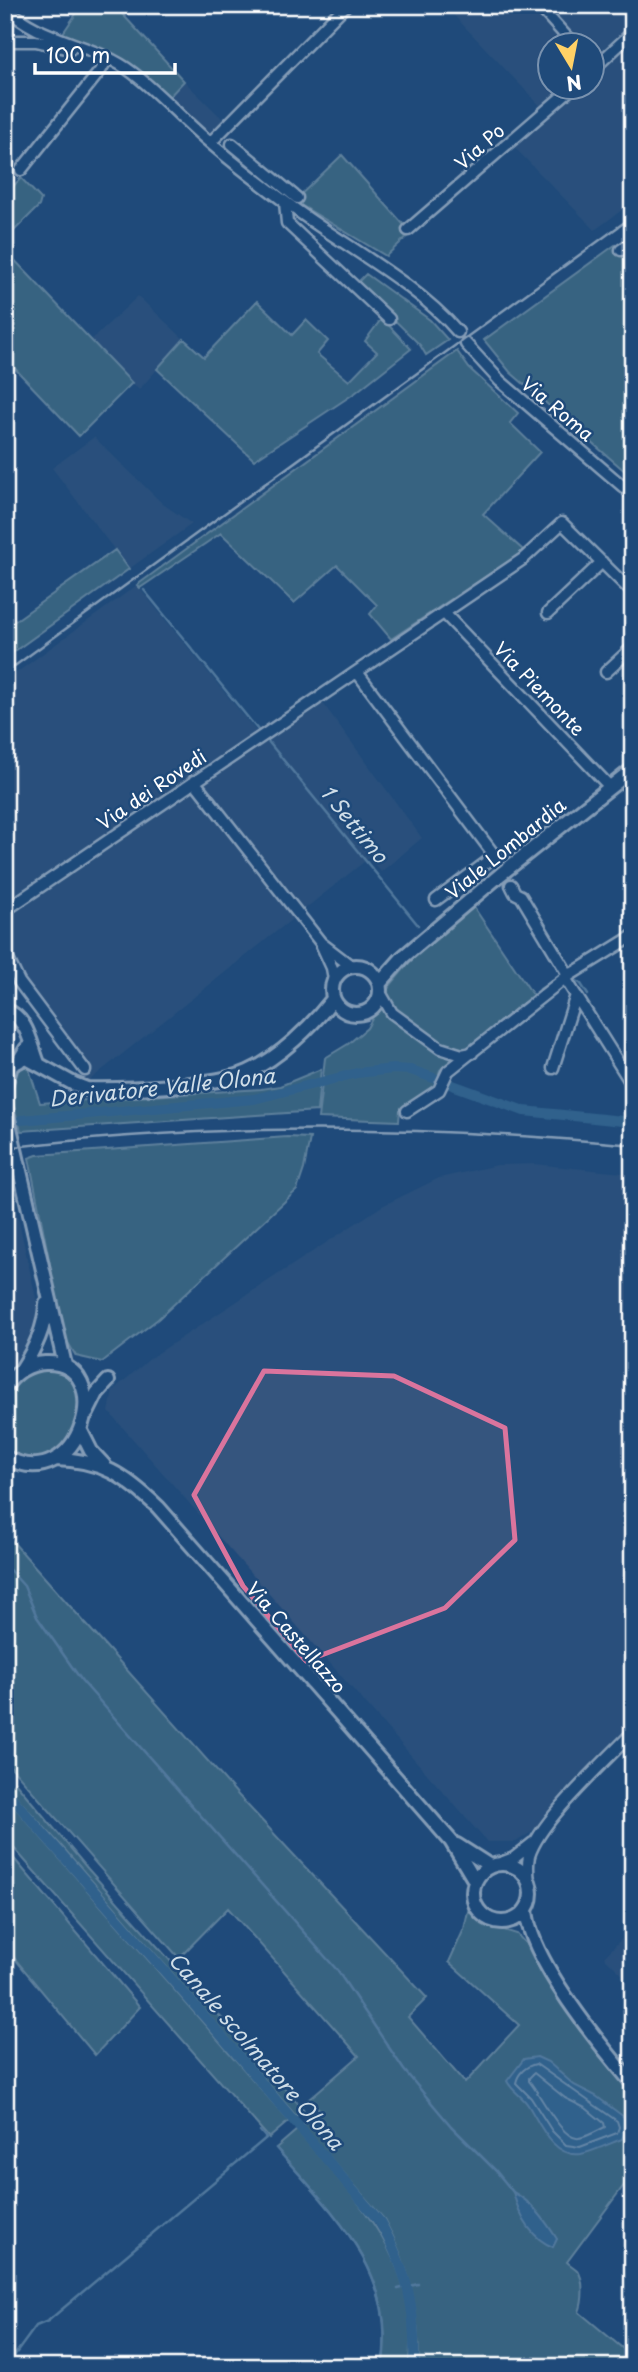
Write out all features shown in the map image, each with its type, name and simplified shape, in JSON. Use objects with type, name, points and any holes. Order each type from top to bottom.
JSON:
[{"type":"street","points":[[538,5],[562,32]]},
{"type":"street","points":[[5,7],[24,24],[103,57],[133,73],[210,143],[265,187],[432,304],[458,332]]},
{"type":"street","points":[[210,143],[339,8]]},
{"type":"street","points":[[10,40],[24,24]]},
{"type":"street","points":[[606,56],[633,32]]},
{"type":"street","points":[[10,40],[36,41],[103,57]]},
{"type":"street","points":[[21,170],[100,71],[103,57]]},
{"type":"street","name":"Via Po","points":[[408,230],[556,102]]},
{"type":"street","points":[[232,144],[271,176],[290,202],[286,223],[389,320]]},
{"type":"street","points":[[265,187],[271,176]]},
{"type":"street","points":[[621,250],[633,242]]},
{"type":"street","name":"Via Roma","points":[[466,344],[499,382],[633,495]]},
{"type":"street","name":"Via dei Rovedi","points":[[5,908],[523,559],[562,523],[602,562]]},
{"type":"street","points":[[548,613],[602,562],[633,593]]},
{"type":"street","name":"Via Piemonte","points":[[444,613],[610,787]]},
{"type":"street","points":[[606,672],[633,647]]},
{"type":"street","points":[[357,672],[450,792],[495,856],[436,900]]},
{"type":"street","name":"Viale Lombardia","points":[[380,989],[403,957],[501,874],[633,769]]},
{"type":"street","points":[[194,781],[321,943],[334,979]]},
{"type":"street","points":[[511,885],[515,893],[521,896],[576,995],[633,1086]]},
{"type":"street","points":[[407,1111],[442,1087],[449,1072],[567,977],[633,936]]},
{"type":"street","points":[[321,943],[351,966]]},
{"type":"street","points":[[5,953],[19,982],[85,1070]]},
{"type":"street","name":"Viale Lombardia","points":[[370,970],[403,957]]},
{"type":"street","points":[[345,1012],[333,999],[331,989],[334,979],[341,971],[351,966],[361,966],[370,970],[385,1005],[392,1013],[440,1048],[462,1055],[472,1053]]},
{"type":"street","points":[[315,1023],[345,1012],[363,1014],[371,1010],[380,989]]},
{"type":"street","points":[[553,1068],[576,995]]},
{"type":"street","points":[[23,1056],[74,1084],[87,1088],[233,1078],[266,1062],[315,1023],[333,999]]},
{"type":"street","points":[[5,1010],[18,1016],[24,1024],[38,1063]]},
{"type":"street","points":[[5,1086],[8,1067],[23,1056],[28,1038]]},
{"type":"street","points":[[5,1106],[46,1293],[65,1365],[82,1385],[86,1405],[82,1425]]},
{"type":"street","points":[[6,1385],[22,1368],[35,1348],[42,1330],[46,1293]]},
{"type":"street","points":[[22,1368],[47,1363],[65,1365]]},
{"type":"street","points":[[55,1459],[65,1452],[82,1425],[90,1404],[108,1381]]},
{"type":"street","name":"Via Castellazzo","points":[[82,1425],[91,1451],[107,1468]]},
{"type":"street","name":"Via Castellazzo","points":[[5,1457],[31,1466],[55,1459],[77,1460],[107,1468],[129,1481],[158,1507],[451,1841]]},
{"type":"street","points":[[500,1922],[514,1919],[526,1909],[531,1896],[528,1858],[551,1818],[633,1732]]},
{"type":"street","points":[[536,1840],[514,1858],[481,1872],[475,1881],[472,1895],[477,1908],[486,1917],[524,1935],[539,1952]]},
{"type":"street","points":[[451,1841],[496,1864],[519,1869],[529,1883]]},
{"type":"street","points":[[451,1841],[475,1881]]},
{"type":"street","points":[[526,1909],[529,1930],[539,1952],[578,2013],[633,2084]]},
{"type":"highlighted area","points":[[264,1371],[394,1376],[505,1428],[515,1540],[445,1608],[306,1661],[243,1586],[194,1495]]},
{"type":"shaded area","points":[[444,5],[633,5],[633,202],[595,230],[512,145],[545,111],[536,102],[606,102],[606,32],[536,32],[536,102]]},
{"type":"shaded area","points":[[184,81],[226,122],[210,139],[166,100]]},
{"type":"shaded area","points":[[138,296],[184,339],[139,390],[91,340]]},
{"type":"shaded area","points":[[94,437],[163,504],[192,524],[129,569],[52,468]]},
{"type":"shaded area","points":[[137,585],[256,731],[314,691],[422,838],[381,872],[369,858],[86,1083],[20,996],[5,969],[5,681]]},
{"type":"shaded area","points":[[5,1159],[38,1307],[33,1338],[16,1368],[5,1374]]},
{"type":"shaded area","points":[[534,1164],[633,1174],[633,1727],[532,1832],[516,1842],[487,1842],[109,1412],[113,1390],[152,1357],[382,1206],[439,1178],[497,1165]]},
{"type":"shaded area","points":[[633,1927],[633,1985],[604,1957]]},
{"type":"green space","points":[[82,5],[114,5],[184,81],[168,98],[127,62],[61,36]]},
{"type":"green space","points":[[342,155],[411,233],[386,256],[294,201]]},
{"type":"green space","points":[[21,178],[41,199],[39,206],[6,239],[5,195]]},
{"type":"green space","points":[[615,245],[633,263],[633,478],[510,372],[484,340]]},
{"type":"green space","points":[[5,250],[132,383],[79,436],[5,358]]},
{"type":"green space","points":[[366,274],[430,320],[448,340],[426,355],[420,345],[357,283]]},
{"type":"green space","points":[[257,301],[292,335],[306,320],[328,341],[317,354],[349,381],[377,352],[365,341],[382,318],[411,349],[355,393],[254,460],[157,369],[184,339],[204,357]]},
{"type":"green space","points":[[457,351],[469,368],[518,413],[510,423],[540,452],[483,514],[523,550],[520,554],[391,639],[370,614],[377,605],[337,565],[294,603],[221,533],[140,588],[137,585]]},
{"type":"green space","points":[[115,550],[129,569],[5,658],[5,628]]},
{"type":"green space","points":[[473,906],[533,995],[440,1070],[435,1086],[400,1110],[399,1121],[318,1118],[325,1058],[367,1028],[389,987],[422,947]]},
{"type":"green space","points":[[28,1066],[40,1103],[261,1089],[280,1086],[321,1069],[317,1111],[21,1131],[13,1102],[11,1079],[16,1070]]},
{"type":"green space","points":[[287,1137],[310,1138],[297,1190],[158,1319],[102,1362],[76,1356],[64,1336],[29,1158],[37,1155]]},
{"type":"green space","points":[[46,1369],[63,1372],[76,1383],[80,1400],[77,1419],[68,1437],[55,1452],[39,1460],[22,1459],[5,1446],[6,1399],[12,1388],[22,1379]]},
{"type":"green space","points":[[5,1533],[239,1796],[427,1998],[408,2017],[465,2083],[519,2025],[449,1962],[464,1929],[469,1907],[477,1919],[517,1934],[527,1945],[561,2001],[633,2092],[633,2173],[567,2262],[580,2274],[582,2297],[579,2312],[633,2357],[633,2367],[419,2367],[412,2290],[393,2237],[384,2219],[302,2126],[320,2110],[309,2099],[359,2056],[228,1908],[179,1958],[5,1760]]},
{"type":"green space","points":[[15,1782],[88,1869],[304,2110],[296,2116],[8,1788]]},
{"type":"green space","points":[[5,1796],[289,2121],[269,2138],[5,1838]]},
{"type":"green space","points":[[5,1848],[140,2007],[95,2055],[5,1947]]},
{"type":"green space","points":[[297,2130],[363,2209],[396,2265],[406,2296],[410,2330],[408,2367],[382,2367],[385,2333],[380,2302],[371,2273],[339,2221],[276,2148]]},
{"type":"water","points":[[537,2057],[548,2062],[574,2085],[596,2096],[624,2117],[627,2127],[622,2139],[581,2154],[571,2154],[555,2145],[528,2105],[507,2081],[524,2059]]},
{"type":"water","points":[[513,2192],[533,2207],[548,2225],[557,2239],[553,2247],[532,2232]]},
{"type":"waterway","name":"1 Settimo","points":[[144,590],[258,730]]},
{"type":"waterway","name":"1 Settimo","points":[[267,740],[418,925]]},
{"type":"waterway","name":"1 Settimo","points":[[540,989],[559,977]]},
{"type":"waterway","name":"1 Settimo","points":[[577,981],[588,995]]},
{"type":"waterway","name":"Derivatore Valle Olona","points":[[21,1120],[254,1099],[357,1073],[393,1069],[411,1070],[524,1111],[633,1122]]},
{"type":"waterway","points":[[5,1565],[24,1586],[37,1617],[82,1681],[337,1970],[404,2070],[451,2126],[513,2192]]},
{"type":"waterway","name":"Canale scolmatore Olona","points":[[5,1790],[219,2033],[380,2222],[404,2275],[412,2309],[414,2367]]},
{"type":"waterway","points":[[6,2367],[36,2326],[48,2321],[266,2138],[260,2131]]},
{"type":"waterway","points":[[276,2148],[339,2221],[371,2273],[380,2302],[385,2333],[382,2367]]},
{"type":"waterway","name":"Canale scolmatore Olona","points":[[398,2289],[418,2284]]},
{"type":"railway","points":[[5,673],[633,216]]},
{"type":"railway","points":[[5,1148],[162,1134],[319,1129],[476,1133],[633,1145]]}]
